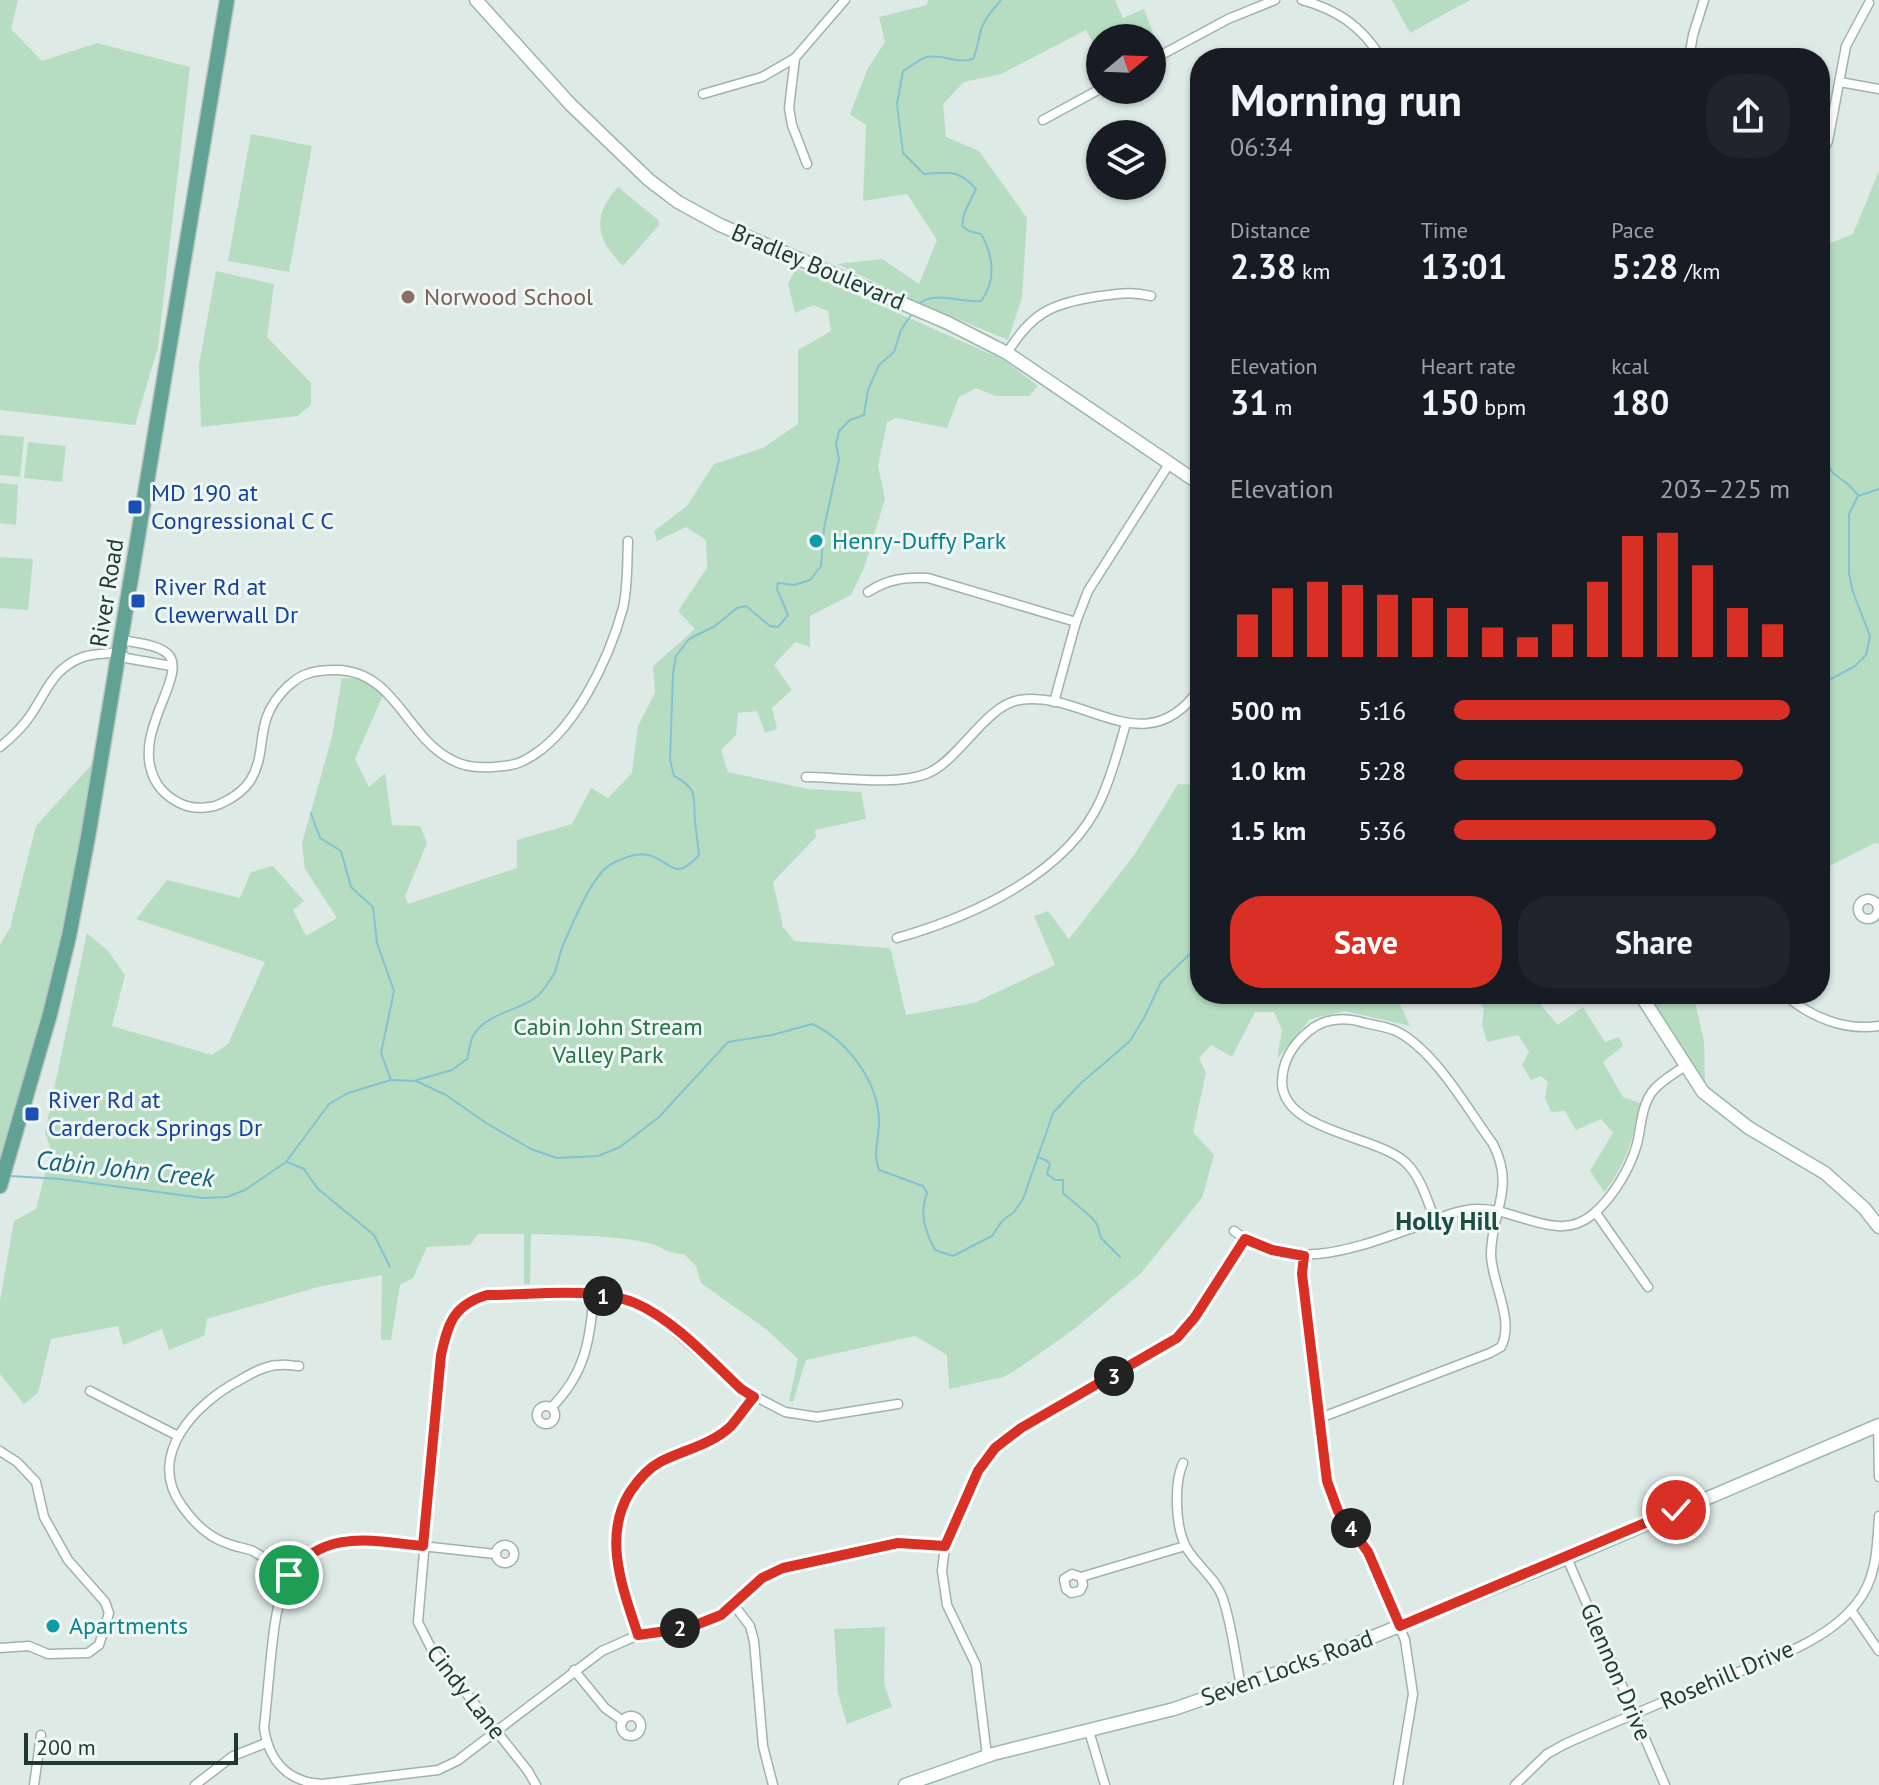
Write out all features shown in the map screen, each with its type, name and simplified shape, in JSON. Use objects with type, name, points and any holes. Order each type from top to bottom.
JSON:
[{"type":"main road","name":"River Road","points":[[0,1186],[7,1161],[6,1142],[50,1014],[69,936],[121,646],[227,0]]},
{"type":"main road","name":"Bradley Boulevard","points":[[476,0],[568,103],[649,180],[678,202],[720,225],[948,323],[1007,353],[1190,478]]},
{"type":"main road","points":[[1646,1004],[1685,1066],[1710,1098],[1749,1128],[1825,1173],[1864,1208],[1879,1227]]},
{"type":"main road","name":"Seven Locks Road","points":[[905,1785],[987,1756],[1177,1708],[1241,1686],[1567,1558],[1879,1425]]},
{"type":"street","points":[[703,94],[762,77],[795,58],[845,0]]},
{"type":"street","points":[[1166,52],[1228,19],[1275,0]]},
{"type":"street","points":[[1302,0],[1329,8],[1351,21],[1375,48]]},
{"type":"street","points":[[1691,48],[1704,0]]},
{"type":"street","points":[[1830,131],[1846,46],[1869,3]]},
{"type":"street","points":[[795,58],[789,108],[807,164]]},
{"type":"street","points":[[1840,82],[1879,89]]},
{"type":"street","points":[[1043,120],[1086,97]]},
{"type":"street","points":[[1007,353],[1033,319],[1049,307],[1112,294],[1133,292],[1151,296]]},
{"type":"street","points":[[1054,702],[1076,622],[1097,573],[1169,464]]},
{"type":"street","points":[[0,747],[30,716],[51,679],[62,667],[85,656],[121,646],[166,652],[171,658],[173,677],[157,712],[147,750],[150,771],[158,786],[174,800],[190,807],[216,806],[235,796],[250,780],[264,722],[279,694],[294,680],[326,670],[357,673],[377,682],[389,693],[416,731],[450,760],[486,768],[521,763],[538,752],[567,723],[603,664],[624,604],[628,541]]},
{"type":"street","points":[[868,592],[883,582],[908,577],[928,578],[1076,622]]},
{"type":"street","points":[[121,646],[126,658],[171,666]]},
{"type":"street","points":[[806,777],[901,779],[924,775],[948,760],[991,717],[1017,701],[1033,699],[1054,702],[1137,724],[1175,713],[1190,703]]},
{"type":"street","points":[[897,938],[926,930],[987,905],[1036,874],[1064,851],[1086,825],[1101,800],[1126,723]]},
{"type":"street","points":[[1798,1004],[1816,1017],[1839,1024],[1879,1026]]},
{"type":"street","points":[[1320,1418],[1490,1353],[1501,1347],[1506,1328],[1491,1256],[1504,1174],[1501,1159],[1485,1133],[1418,1046],[1398,1031],[1355,1020],[1331,1019],[1317,1024],[1287,1056],[1283,1067],[1282,1086],[1293,1108],[1310,1121],[1393,1152],[1407,1164],[1419,1181],[1435,1220]]},
{"type":"street","points":[[1234,1231],[1272,1250],[1304,1256],[1347,1251],[1462,1210],[1499,1211],[1557,1228],[1582,1223],[1596,1213],[1630,1162],[1650,1094],[1685,1066]]},
{"type":"street","points":[[1596,1213],[1648,1287]]},
{"type":"street","points":[[987,1756],[976,1665],[947,1605],[943,1585],[945,1546],[978,1471],[994,1449],[1021,1428],[1177,1338],[1195,1317],[1245,1239]]},
{"type":"street","points":[[1304,1256],[1302,1274],[1327,1481],[1338,1511],[1368,1552],[1400,1626],[1410,1668],[1413,1694],[1398,1785]]},
{"type":"street","name":"Cindy Lane","points":[[536,1785],[421,1632],[417,1611],[441,1355],[452,1317],[470,1302],[487,1295],[594,1295],[618,1298],[655,1314],[741,1389],[785,1412],[817,1417],[898,1404]]},
{"type":"street","points":[[552,1407],[575,1379],[583,1363],[594,1295]]},
{"type":"street","points":[[289,1575],[254,1552],[218,1540],[207,1532],[181,1505],[169,1473],[170,1454],[178,1436],[200,1409],[234,1383],[271,1366],[299,1366]]},
{"type":"street","points":[[90,1391],[178,1436]]},
{"type":"street","points":[[638,1635],[616,1552],[617,1521],[624,1501],[650,1468],[720,1434],[754,1397]]},
{"type":"street","points":[[1879,1425],[1879,1477]]},
{"type":"street","points":[[0,1451],[32,1476],[40,1508],[68,1560],[105,1602],[109,1613],[99,1645],[88,1653],[48,1654],[29,1646],[0,1648]]},
{"type":"street","points":[[1183,1463],[1176,1489],[1185,1546],[1209,1573],[1223,1598],[1241,1686]]},
{"type":"street","name":"Rosehill Drive","points":[[1515,1785],[1547,1754],[1832,1628],[1851,1610],[1871,1577],[1877,1554],[1879,1516]]},
{"type":"street","points":[[495,1554],[358,1539],[339,1541],[310,1553],[289,1575],[275,1610],[264,1728],[266,1743],[275,1761],[286,1773],[306,1783],[322,1784],[438,1770],[457,1761],[605,1649],[638,1635],[701,1625],[734,1605],[762,1578],[783,1568],[898,1543],[945,1546]]},
{"type":"street","points":[[1081,1577],[1185,1546]]},
{"type":"street","name":"Glennon Drive","points":[[1567,1558],[1665,1785]]},
{"type":"street","points":[[734,1605],[750,1626],[754,1641],[763,1746],[773,1785]]},
{"type":"street","points":[[1851,1610],[1879,1651]]},
{"type":"street","points":[[574,1670],[605,1708],[623,1721]]},
{"type":"street","points":[[1089,1731],[1105,1785]]},
{"type":"street","points":[[34,1785],[41,1735]]},
{"type":"street","points":[[195,1785],[233,1756],[266,1743]]},
{"type":"green space","points":[[0,0],[18,0],[11,29],[42,61],[97,43],[190,67],[158,347],[135,425],[0,410]]},
{"type":"green space","points":[[928,0],[1115,0],[1123,18],[1144,9],[1150,24],[1086,24],[1086,30],[1001,74],[964,82],[943,104],[946,137],[979,151],[1027,218],[1022,298],[1008,340],[914,301],[837,264],[882,259],[919,284],[937,240],[907,194],[863,201],[866,125],[850,114],[868,68],[885,42],[879,17],[927,5]]},
{"type":"green space","points":[[1392,0],[1470,0],[1410,33]]},
{"type":"green space","points":[[251,134],[312,146],[289,272],[228,261]]},
{"type":"green space","points":[[1879,171],[1879,844],[1875,843],[1830,866],[1830,243],[1853,234]]},
{"type":"green space","points":[[618,187],[658,220],[659,225],[623,266],[607,246],[600,228],[604,208]]},
{"type":"green space","name":"Cabin John Stream Valley Park","points":[[796,268],[1004,360],[1038,386],[1029,396],[996,396],[976,388],[959,397],[947,428],[896,418],[887,422],[878,466],[885,499],[864,568],[851,595],[810,616],[810,647],[795,642],[774,665],[792,690],[772,708],[777,729],[765,733],[757,711],[738,713],[736,735],[721,750],[728,772],[808,789],[861,792],[866,819],[815,830],[816,837],[773,882],[783,927],[794,941],[888,948],[906,1015],[974,1003],[1055,965],[1034,916],[1048,911],[1069,939],[1135,854],[1178,784],[1190,785],[1190,1004],[1400,1004],[1410,1026],[1345,1011],[1310,1019],[1277,1059],[1282,1030],[1274,1012],[1255,1012],[1232,1057],[1211,1045],[1199,1058],[1206,1073],[1193,1132],[1214,1155],[1202,1198],[1141,1273],[1073,1330],[1003,1377],[949,1389],[947,1355],[915,1336],[806,1360],[793,1402],[789,1401],[798,1359],[767,1330],[701,1283],[696,1266],[684,1254],[620,1238],[531,1234],[530,1284],[524,1284],[524,1234],[478,1234],[470,1245],[427,1247],[413,1278],[400,1285],[391,1340],[381,1340],[382,1275],[318,1287],[207,1319],[204,1336],[169,1350],[162,1329],[123,1345],[118,1326],[51,1339],[38,1393],[24,1404],[0,1374],[0,1301],[14,1221],[36,1209],[51,1151],[45,1132],[87,933],[108,951],[125,975],[112,1026],[212,1055],[228,1044],[265,962],[136,919],[167,880],[240,898],[251,872],[273,866],[304,901],[293,910],[306,936],[337,918],[305,869],[302,843],[332,737],[342,678],[362,679],[384,693],[355,759],[369,787],[385,773],[392,825],[420,826],[427,843],[405,896],[408,904],[517,868],[517,840],[572,824],[591,788],[608,798],[632,773],[638,726],[655,693],[653,666],[695,629],[678,611],[707,568],[706,540],[686,527],[657,541],[654,531],[687,506],[714,464],[763,448],[798,424],[798,350],[831,331],[828,311],[813,305],[795,313],[788,284]]},
{"type":"green space","points":[[216,271],[274,284],[267,337],[311,383],[311,405],[297,416],[201,427],[199,365]]},
{"type":"green space","points":[[0,435],[24,437],[20,477],[0,475]]},
{"type":"green space","points":[[28,442],[66,446],[62,482],[24,478]]},
{"type":"green space","points":[[0,483],[18,485],[16,525],[0,523]]},
{"type":"green space","points":[[0,557],[33,559],[28,610],[0,608]]},
{"type":"green space","points":[[95,761],[88,837],[11,1144],[0,1159],[0,945],[10,928],[36,826]]},
{"type":"green space","points":[[1481,1004],[1540,1004],[1558,1025],[1583,1007],[1605,1042],[1619,1037],[1623,1046],[1603,1062],[1623,1097],[1640,1103],[1628,1150],[1604,1192],[1590,1171],[1613,1133],[1601,1119],[1576,1130],[1565,1111],[1551,1112],[1545,1098],[1548,1082],[1541,1076],[1531,1080],[1522,1065],[1529,1052],[1518,1035],[1487,1042],[1482,1024],[1484,1008]]},
{"type":"green space","points":[[1650,1004],[1695,1004],[1704,1041],[1705,1088]]},
{"type":"green space","points":[[885,1627],[884,1683],[892,1707],[847,1724],[838,1693],[834,1629]]},
{"type":"waterway","points":[[920,303],[934,298],[981,301],[989,285],[992,268],[981,234],[962,226],[976,189],[953,173],[924,174],[903,153],[897,104],[903,71],[927,57],[973,59],[984,23],[1001,0]]},
{"type":"waterway","points":[[417,1080],[452,1070],[467,1059],[473,1036],[479,1028],[540,993],[554,974],[563,945],[584,900],[605,869],[626,857],[644,854],[678,869],[690,864],[699,855],[693,794],[688,785],[674,776],[670,760],[676,656],[689,639],[715,626],[737,608],[746,606],[770,626],[778,627],[788,615],[777,589],[778,583],[794,585],[810,580],[821,566],[824,528],[839,459],[836,444],[839,431],[850,420],[864,415],[868,390],[879,365],[894,352],[901,330],[911,315]]},
{"type":"waterway","points":[[1830,468],[1858,495]]},
{"type":"waterway","name":"Cabin John Creek","points":[[1830,680],[1855,666],[1866,655],[1870,636],[1849,574],[1849,514],[1858,496],[1879,489]]},
{"type":"waterway","points":[[311,813],[320,838],[341,851],[351,887],[373,907],[377,943],[394,991],[381,1053],[391,1080]]},
{"type":"waterway","name":"Cabin John Creek","points":[[10,1176],[61,1179],[203,1198],[227,1197],[245,1190],[286,1162],[329,1104],[348,1093],[391,1080],[416,1081],[446,1095],[531,1149],[557,1158],[598,1156],[620,1147],[659,1117],[728,1042],[812,1024],[837,1040],[866,1076],[877,1104],[876,1151],[879,1170],[923,1186],[927,1193],[923,1215],[928,1236],[935,1250],[953,1256],[992,1236],[1002,1221],[1014,1212],[1023,1199],[1053,1113],[1080,1084],[1130,1041],[1161,982],[1190,954]]},
{"type":"waterway","points":[[1037,1157],[1050,1164],[1047,1174],[1055,1180],[1063,1180],[1063,1193],[1091,1217],[1097,1224],[1101,1238],[1120,1257]]},
{"type":"waterway","points":[[287,1162],[304,1169],[317,1188],[374,1235],[390,1267]]},
{"type":"place","name":"Norwood School","points":[[408,297]]},
{"type":"place","name":"MD 190 at Congressional C C","points":[[135,507]]},
{"type":"place","name":"Henry-Duffy Park","points":[[816,541]]},
{"type":"place","name":"River Rd at Clewerwall Dr","points":[[138,601]]},
{"type":"place","name":"River Rd at Carderock Springs Dr","points":[[32,1114]]},
{"type":"place","name":"Apartments","points":[[53,1626]]},
{"type":"district","name":"Holly Hill","points":[[1447,1221]]},
{"type":"route","points":[[289,1575],[310,1553],[339,1541],[358,1539],[423,1546],[441,1355],[446,1331],[452,1317],[478,1298],[487,1295],[594,1295],[635,1303],[666,1322],[754,1397],[720,1434],[650,1468],[624,1501],[617,1521],[616,1552],[638,1635],[701,1625],[734,1605],[762,1578],[783,1568],[898,1543],[945,1546],[978,1471],[994,1449],[1021,1428],[1177,1338],[1195,1317],[1245,1239],[1272,1250],[1304,1256],[1302,1274],[1327,1481],[1338,1511],[1368,1552],[1400,1626],[1676,1510]]}]
